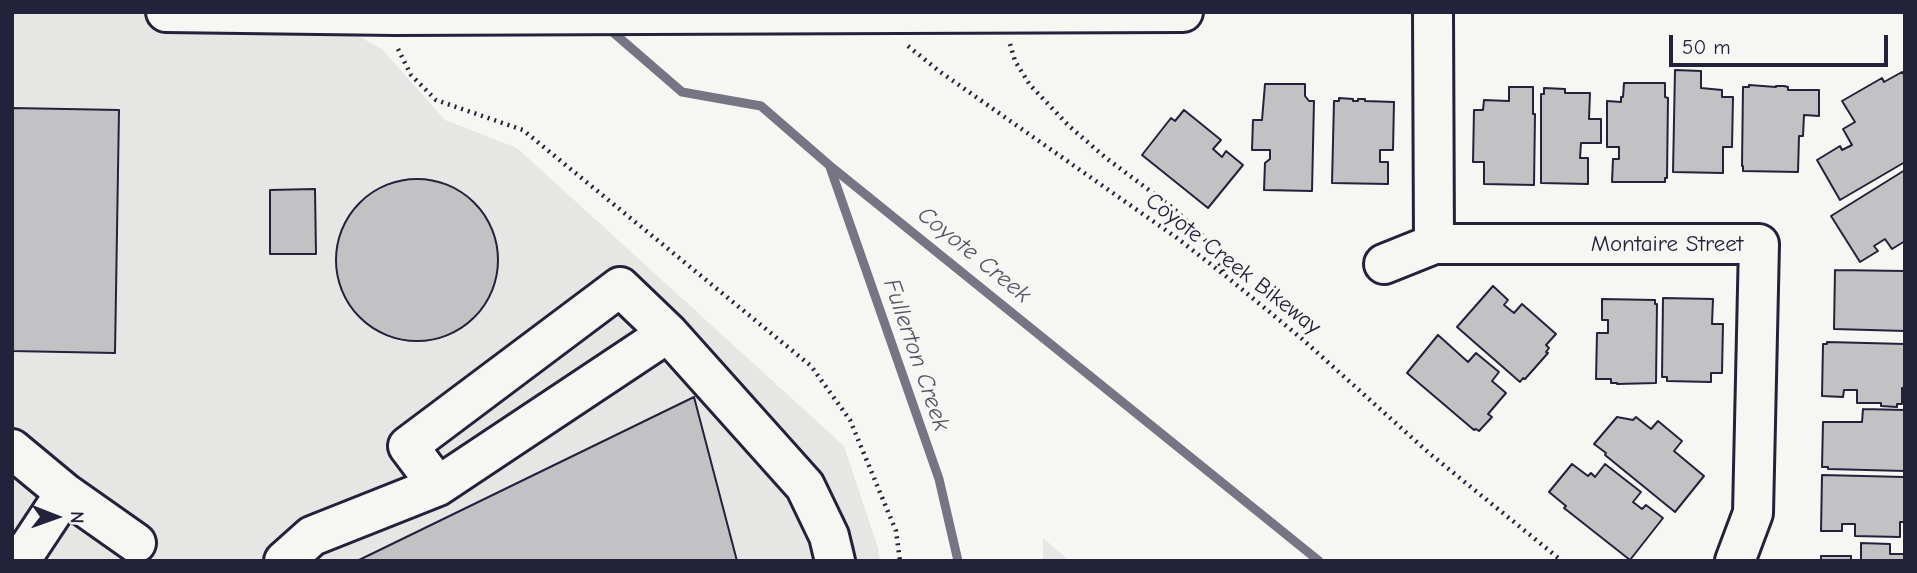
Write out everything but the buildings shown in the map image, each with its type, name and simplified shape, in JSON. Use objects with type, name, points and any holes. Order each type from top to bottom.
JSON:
[{"type":"main road","points":[[166,12],[396,31],[904,29],[1000,13],[1182,12]]},
{"type":"main road","points":[[1433,12],[1434,244]]},
{"type":"main road","name":"Montaire Street","points":[[1384,264],[1434,244],[1759,244],[1753,513],[1735,561]]},
{"type":"main road","points":[[438,486],[408,446],[620,288],[667,333],[806,486],[829,536],[835,561]]},
{"type":"main road","points":[[284,561],[312,536],[438,486],[667,333]]},
{"type":"main road","points":[[12,449],[65,492],[136,543]]},
{"type":"main road","points":[[20,561],[65,492]]},
{"type":"path","points":[[1000,13],[1015,61],[1030,85],[1069,127],[1105,158],[1173,208],[1202,235],[1227,277]]},
{"type":"path","name":"Coyote Creek Bikeway","points":[[904,29],[939,71],[1177,238],[1227,277],[1301,338],[1429,453],[1562,561]]},
{"type":"path","points":[[396,31],[411,75],[436,100],[523,130],[811,366],[850,420],[896,531],[900,561]]},
{"type":"shaded area","points":[[12,12],[314,12],[382,49],[445,120],[517,148],[844,446],[880,561],[12,561]]},
{"type":"shaded area","points":[[1043,538],[1070,561],[1043,561]]},
{"type":"waterway","name":"Coyote Creek","points":[[608,28],[682,92],[761,106],[829,165],[1319,561]]},
{"type":"waterway","name":"Fullerton Creek","points":[[830,167],[939,479],[958,561]]}]
